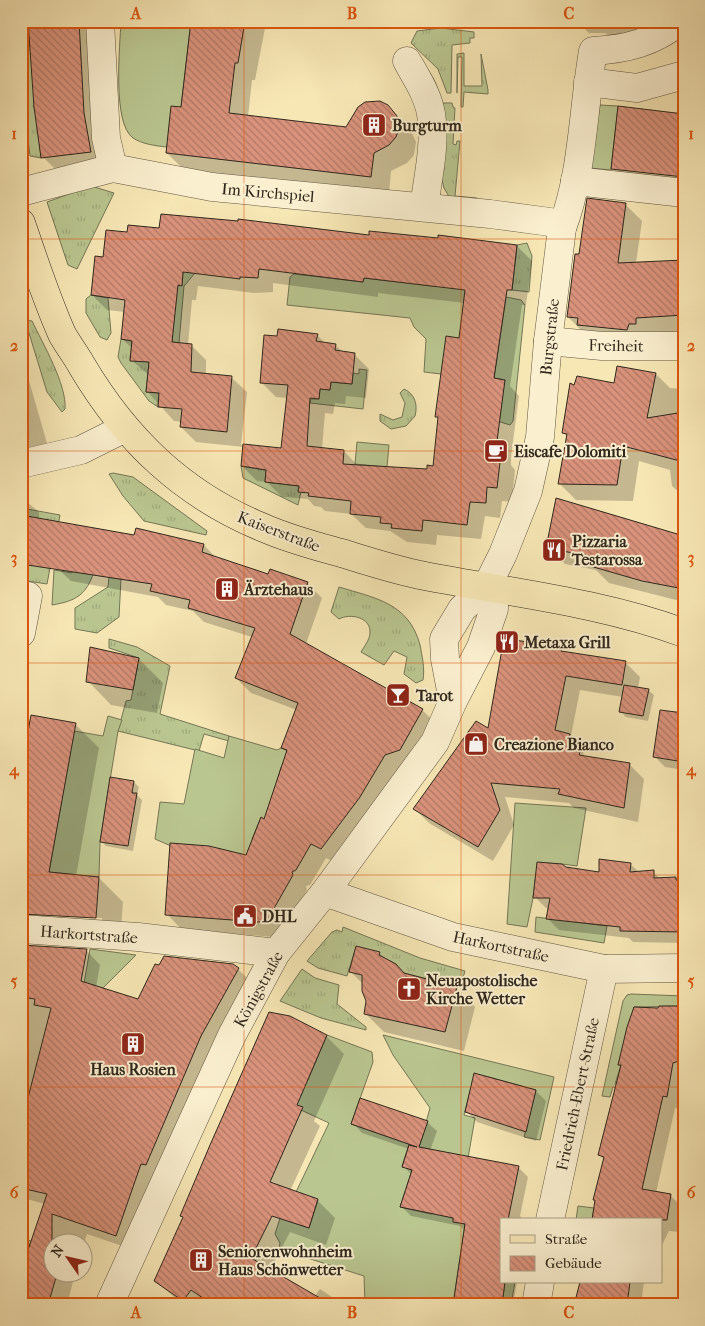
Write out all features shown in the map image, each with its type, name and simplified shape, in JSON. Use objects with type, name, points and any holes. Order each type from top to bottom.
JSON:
[{"type":"main road","name":"Kaiserstraße","points":[[21,223],[44,292],[63,336],[103,402],[154,458],[185,483],[224,509],[264,528],[405,572],[546,596],[598,608],[684,633]]},
{"type":"street","points":[[100,21],[106,138],[113,168]]},
{"type":"street","name":"Burgstraße","points":[[487,586],[503,554],[528,491],[540,437],[548,341],[562,228],[568,212],[575,181],[593,51],[623,50],[662,34],[680,21]]},
{"type":"street","points":[[407,61],[424,93],[431,112],[433,132],[424,207]]},
{"type":"street","points":[[588,82],[637,88],[684,75]]},
{"type":"street","name":"Im Kirchspiel","points":[[21,192],[113,168],[212,187],[424,207],[550,222],[562,228]]},
{"type":"street","points":[[575,181],[684,193]]},
{"type":"street","name":"Freiheit","points":[[548,341],[602,346],[684,346]]},
{"type":"street","points":[[21,464],[81,450],[125,428]]},
{"type":"street","points":[[453,701],[445,659],[444,639],[462,609],[487,586]]},
{"type":"street","name":"Königstraße","points":[[110,1305],[232,1035],[276,953],[324,892],[435,742],[453,701],[474,664],[494,609],[494,601],[487,586]]},
{"type":"street","points":[[21,633],[28,596]]},
{"type":"street","name":"Harkortstraße","points":[[324,892],[454,937],[604,969],[684,968]]},
{"type":"street","name":"Harkortstraße","points":[[21,929],[138,937],[276,953]]},
{"type":"street","name":"Friedrich-Ebert-Straße","points":[[550,1218],[604,969]]},
{"type":"street","points":[[536,1305],[540,1284]]},
{"type":"green space","points":[[21,21],[28,21],[41,158],[30,156],[21,80]]},
{"type":"green space","points":[[121,21],[191,21],[181,107],[167,147],[141,142],[133,138],[126,130],[122,117],[119,83]]},
{"type":"green space","points":[[504,21],[563,21],[563,28]]},
{"type":"green space","points":[[441,28],[474,32],[474,38],[470,38],[470,43],[452,45],[451,93],[447,93],[438,69],[411,43],[417,31]]},
{"type":"green space","points":[[410,51],[431,74],[437,87],[440,103],[452,103],[455,108],[453,144],[456,145],[457,141],[460,141],[455,196],[477,198],[477,206],[451,200],[444,188]]},
{"type":"green space","points":[[464,53],[464,86],[482,86],[481,54],[488,94],[464,92],[463,107],[461,107],[462,57],[458,57],[457,93],[457,54]]},
{"type":"green space","points":[[600,105],[618,106],[611,170],[590,168]]},
{"type":"green space","points":[[91,186],[114,193],[77,269],[68,265],[47,202]]},
{"type":"green space","points":[[527,243],[532,256],[529,292],[512,290],[517,245]]},
{"type":"green space","points":[[184,263],[202,265],[184,286],[179,343],[172,342],[171,284],[182,285]]},
{"type":"green space","points":[[294,274],[363,282],[364,278],[432,286],[466,285],[460,339],[441,374],[424,372],[426,339],[414,327],[410,318],[287,305],[290,277]]},
{"type":"green space","points":[[91,295],[108,298],[111,333],[107,340],[100,337],[86,313],[86,299]]},
{"type":"green space","points":[[506,297],[521,300],[525,305],[513,421],[510,425],[494,420],[505,380],[494,378]]},
{"type":"green space","points":[[25,320],[32,321],[58,377],[65,399],[65,409],[62,412],[47,392]]},
{"type":"green space","points":[[121,339],[132,341],[130,360],[149,362],[146,392],[159,393],[158,407],[149,401],[121,363],[118,357]]},
{"type":"green space","points":[[359,369],[367,370],[363,409],[310,403],[311,399],[319,399],[320,389],[330,390],[331,382],[352,384],[353,373],[359,374]]},
{"type":"green space","points":[[404,389],[415,400],[415,416],[406,426],[391,429],[380,421],[380,414],[393,420],[402,417],[405,403],[400,393]]},
{"type":"green space","points":[[357,442],[389,445],[387,467],[355,464]]},
{"type":"green space","points":[[241,466],[266,470],[265,482],[299,486],[298,491],[301,492],[298,505],[243,478]]},
{"type":"green space","points":[[109,474],[133,477],[207,531],[206,535],[144,521],[123,496]]},
{"type":"green space","points":[[27,509],[60,515],[47,584],[21,580],[21,537]]},
{"type":"green space","points":[[73,569],[94,572],[91,580],[79,596],[52,605],[54,570],[72,573]]},
{"type":"green space","points":[[109,577],[121,579],[119,617],[97,633],[75,629],[75,608],[108,587]]},
{"type":"green space","points":[[339,587],[389,604],[408,620],[415,631],[420,645],[423,680],[416,683],[404,674],[407,657],[394,651],[384,665],[361,652],[369,638],[370,633],[367,623],[359,618],[349,616],[339,619],[331,612]]},
{"type":"green space","points":[[109,639],[137,647],[170,666],[160,714],[229,736],[229,741],[204,734],[199,751],[118,731],[126,701],[131,700],[139,658],[109,648]]},
{"type":"green space","points":[[108,716],[122,720],[118,731],[100,842],[99,877],[49,872],[74,731],[103,736]]},
{"type":"green space","points":[[229,736],[277,750],[281,748],[300,755],[281,767],[277,781],[271,824],[261,817],[252,839],[280,871],[171,846],[155,839],[160,802],[184,804],[195,749],[224,758]]},
{"type":"green space","points":[[515,803],[586,808],[577,866],[562,864],[553,866],[552,863],[544,865],[536,873],[527,927],[507,924]]},
{"type":"green space","points":[[536,917],[607,926],[604,943],[535,932]]},
{"type":"green space","points":[[343,927],[420,958],[465,971],[461,985],[457,987],[400,972],[356,947],[347,976],[318,968],[307,961],[332,932],[337,930],[342,932]]},
{"type":"green space","points":[[90,949],[136,955],[79,1012]]},
{"type":"green space","points":[[302,969],[315,978],[339,985],[337,1004],[366,1027],[366,1030],[321,1018],[280,1001]]},
{"type":"green space","points":[[627,995],[684,996],[684,1006],[634,1007],[618,1065],[621,1065],[615,1084],[618,1085],[618,1089],[613,1087],[610,1097],[602,1096],[623,1001]]},
{"type":"green space","points":[[327,1035],[372,1052],[373,1062],[351,1124],[409,1144],[402,1166],[412,1170],[400,1207],[431,1214],[456,1205],[453,1221],[465,1224],[453,1305],[365,1305],[364,1276],[279,1249],[280,1243],[275,1234],[280,1218],[309,1228],[318,1200],[296,1192],[329,1123],[273,1097],[308,1080]]},
{"type":"green space","points":[[383,1035],[554,1077],[540,1140],[524,1137],[536,1090],[485,1076],[471,1087],[464,1115],[475,1118],[468,1158],[419,1147],[430,1108],[393,1055]]},
{"type":"green space","points":[[578,1206],[594,1208],[592,1218],[576,1218]]},
{"type":"green space","points":[[21,1238],[31,1241],[26,1256],[21,1254]]},
{"type":"green space","points":[[505,1284],[515,1284],[511,1305],[502,1305]]},
{"type":"building","points":[[28,21],[79,21],[84,113],[91,152],[41,158],[34,107]]},
{"type":"building","points":[[191,21],[245,21],[238,63],[235,63],[229,113],[346,127],[358,107],[365,102],[380,101],[388,105],[397,116],[399,129],[396,137],[389,145],[374,153],[371,177],[166,153],[171,106],[181,107]]},
{"type":"building","points":[[618,106],[684,114],[684,177],[611,169]]},
{"type":"building","points":[[587,198],[626,203],[618,263],[684,260],[684,315],[636,318],[636,324],[629,324],[627,330],[577,325],[578,318],[567,317],[575,254],[579,254]]},
{"type":"building","points":[[161,214],[238,221],[238,219],[369,235],[369,231],[438,238],[438,235],[517,245],[512,290],[507,290],[494,378],[505,380],[496,453],[501,454],[497,488],[487,487],[486,503],[470,502],[467,525],[423,520],[422,531],[391,528],[392,524],[380,523],[381,517],[350,514],[351,501],[308,496],[309,493],[298,492],[299,486],[265,482],[266,470],[241,466],[243,444],[281,448],[288,385],[260,383],[264,335],[277,336],[278,329],[318,334],[316,341],[336,344],[335,350],[355,353],[352,384],[331,382],[330,390],[320,389],[319,399],[310,398],[307,446],[344,450],[343,464],[427,469],[427,465],[433,466],[438,417],[435,417],[446,336],[459,338],[465,290],[364,278],[363,282],[259,269],[258,278],[240,277],[240,279],[183,272],[182,286],[178,285],[172,342],[192,344],[191,372],[232,376],[227,432],[180,427],[182,409],[158,407],[159,393],[146,392],[149,362],[130,361],[132,341],[121,339],[125,300],[91,295],[95,256],[103,257],[106,230],[127,232],[128,225],[159,228]]},
{"type":"building","points":[[617,366],[656,373],[647,418],[684,412],[684,462],[623,446],[617,485],[558,484],[567,434],[562,433],[570,383],[574,385],[577,376],[614,383]]},
{"type":"building","points":[[556,498],[684,536],[684,589],[642,581],[590,566],[595,557],[546,548]]},
{"type":"building","points":[[21,515],[134,535],[136,528],[204,544],[202,552],[268,574],[270,569],[308,582],[290,634],[423,709],[400,750],[385,755],[360,797],[321,849],[311,844],[296,870],[292,872],[293,875],[268,919],[259,922],[165,915],[170,843],[209,846],[246,855],[261,817],[264,819],[287,750],[281,748],[298,703],[235,678],[255,628],[188,608],[190,600],[150,591],[152,584],[21,564]]},
{"type":"building","points":[[504,638],[562,648],[561,651],[626,661],[622,685],[566,676],[555,730],[570,734],[567,750],[580,752],[579,755],[630,763],[624,808],[558,794],[560,789],[491,783],[500,810],[478,847],[413,809],[476,721],[488,728]]},
{"type":"building","points":[[90,647],[139,658],[133,690],[86,682]]},
{"type":"building","points":[[624,685],[649,689],[643,716],[619,712]]},
{"type":"building","points":[[660,710],[684,713],[684,762],[653,757]]},
{"type":"building","points":[[31,715],[76,723],[49,872],[99,877],[96,918],[21,914],[21,770]]},
{"type":"building","points":[[110,777],[134,781],[132,793],[137,793],[128,846],[100,842]]},
{"type":"building","points":[[599,859],[631,863],[630,872],[654,870],[654,878],[676,877],[676,880],[684,880],[684,932],[620,931],[620,927],[546,919],[550,898],[533,898],[537,862],[562,864],[566,867],[599,872]]},
{"type":"building","points":[[21,945],[87,949],[81,981],[138,999],[155,964],[159,965],[164,956],[233,964],[239,968],[201,1036],[146,1165],[141,1164],[116,1236],[52,1214],[52,1234],[42,1234],[42,1284],[54,1284],[48,1305],[21,1305],[21,1254],[26,1256],[47,1194],[21,1188],[21,1125],[51,1008],[34,1005],[35,999],[21,997]]},
{"type":"building","name":"Neuapostolische Kirche Wetter","points":[[356,946],[380,952],[379,955],[396,964],[404,973],[457,987],[445,1032],[364,1014],[366,1001],[362,991],[362,975],[349,972]]},
{"type":"building","points":[[659,1006],[684,1006],[684,1059],[673,1063],[667,1097],[663,1096],[642,1189],[671,1194],[667,1220],[662,1220],[662,1218],[592,1218],[595,1200],[593,1200],[604,1157],[598,1155],[621,1065],[618,1065],[627,1027],[634,1007],[658,1008]]},
{"type":"building","points":[[269,1012],[290,1016],[327,1035],[297,1105],[303,1107],[270,1182],[318,1199],[309,1228],[272,1216],[251,1258],[332,1305],[213,1305],[191,1290],[183,1301],[154,1281],[183,1217],[180,1216],[210,1145]]},
{"type":"building","points":[[474,1073],[536,1090],[526,1132],[465,1112]]},
{"type":"building","points":[[360,1098],[428,1121],[419,1147],[519,1166],[508,1218],[500,1218],[500,1284],[505,1284],[502,1305],[453,1305],[465,1224],[453,1222],[453,1218],[400,1207],[412,1170],[402,1167],[409,1145],[417,1147],[351,1124]]},
{"type":"building","points":[[579,1284],[630,1284],[627,1305],[574,1305]]},
{"type":"place","name":"Burgturm","points":[[374,125]]},
{"type":"place","name":"Eiscafe Dolomiti","points":[[496,451]]},
{"type":"place","name":"Pizzaria Testarossa","points":[[554,550]]},
{"type":"place","name":"Ärztehaus","points":[[227,589]]},
{"type":"place","name":"Metaxa Grill","points":[[507,642]]},
{"type":"place","name":"Tarot","points":[[398,695]]},
{"type":"place","name":"Creazione Bianco","points":[[476,744]]},
{"type":"place","name":"DHL","points":[[245,916]]},
{"type":"place","name":"Neuapostolische Kirche Wetter","points":[[409,989]]},
{"type":"place","name":"Haus Rosien","points":[[133,1044]]},
{"type":"place","name":"Seniorenwohnheim Haus Schönwetter","points":[[201,1260]]}]
